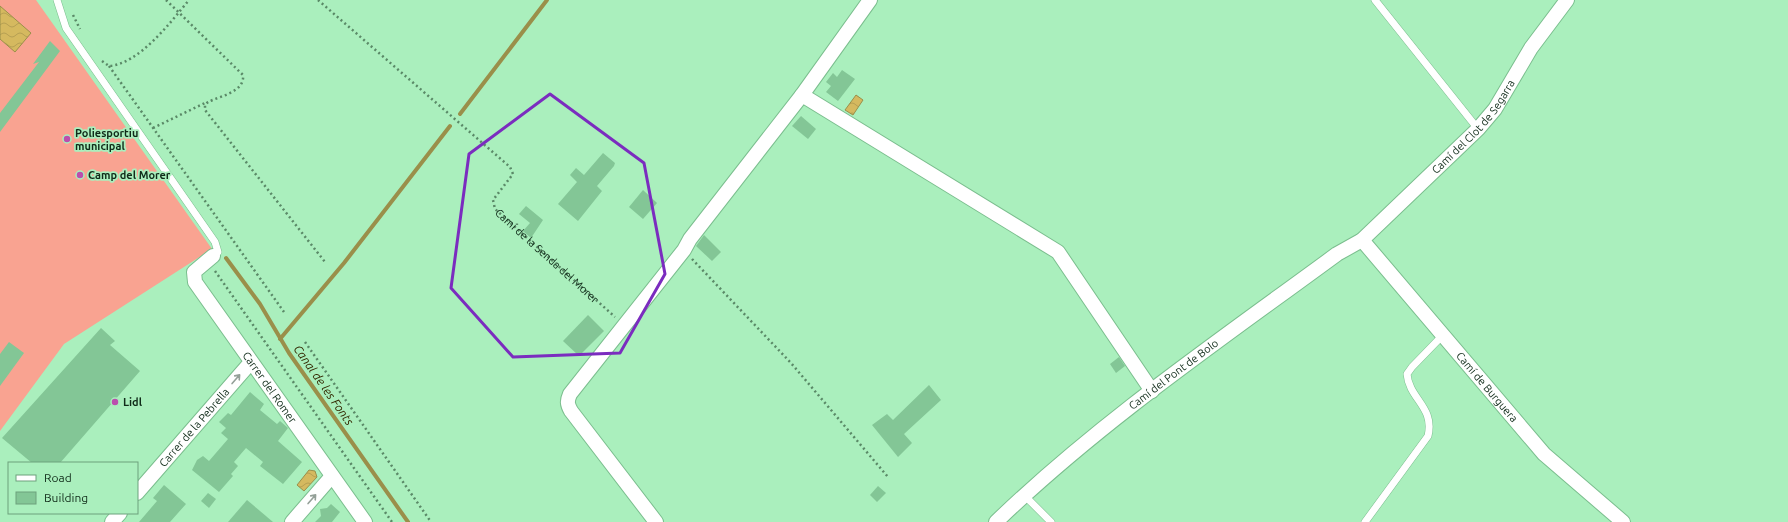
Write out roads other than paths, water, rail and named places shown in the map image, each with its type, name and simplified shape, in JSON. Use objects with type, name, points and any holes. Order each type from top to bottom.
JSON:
[{"type":"street","points":[[656,522],[567,405],[570,394],[684,250],[690,239],[802,95],[870,0]]},
{"type":"street","name":"Camí del Clot de Segarra","points":[[1362,240],[1478,129],[1495,109],[1532,48],[1568,0]]},
{"type":"street","points":[[802,95],[1058,252],[1152,391]]},
{"type":"street","name":"Camí del Pont de Bolo","points":[[996,522],[1024,495],[1120,414],[1336,254],[1362,240]]},
{"type":"street","name":"Camí de Burguera","points":[[1362,240],[1544,454],[1623,522]]},
{"type":"street","name":"Carrer del Romer","points":[[210,258],[194,272],[194,282],[365,522]]},
{"type":"street","name":"Carrer de la Pebrella","points":[[138,492],[252,362]]},
{"type":"street","points":[[292,522],[332,476]]},
{"type":"street","points":[[112,522],[119,514]]},
{"type":"lane","points":[[57,0],[61,17],[66,28],[215,242],[218,252],[210,258]]},
{"type":"lane","points":[[1376,0],[1478,129]]},
{"type":"lane","points":[[1365,522],[1428,436],[1430,422],[1426,411],[1410,388],[1408,374],[1412,367],[1444,335]]},
{"type":"lane","points":[[1024,495],[1051,522]]},
{"type":"water","points":[[0,6],[31,33],[15,52],[0,39]]},
{"type":"water","points":[[856,95],[863,100],[853,115],[845,110]]},
{"type":"water","points":[[309,470],[315,471],[317,477],[304,491],[297,485]]},
{"type":"waterway","points":[[460,114],[547,0]]},
{"type":"waterway","points":[[280,339],[344,263],[450,126]]},
{"type":"waterway","name":"Canal de les Fonts","points":[[226,258],[260,304],[289,353],[408,522]]},
{"type":"place","name":"Poliesportiu municipal","points":[[67,139]]},
{"type":"place","name":"Camp del Morer","points":[[80,175]]},
{"type":"place","name":"Lidl","points":[[115,402]]}]
